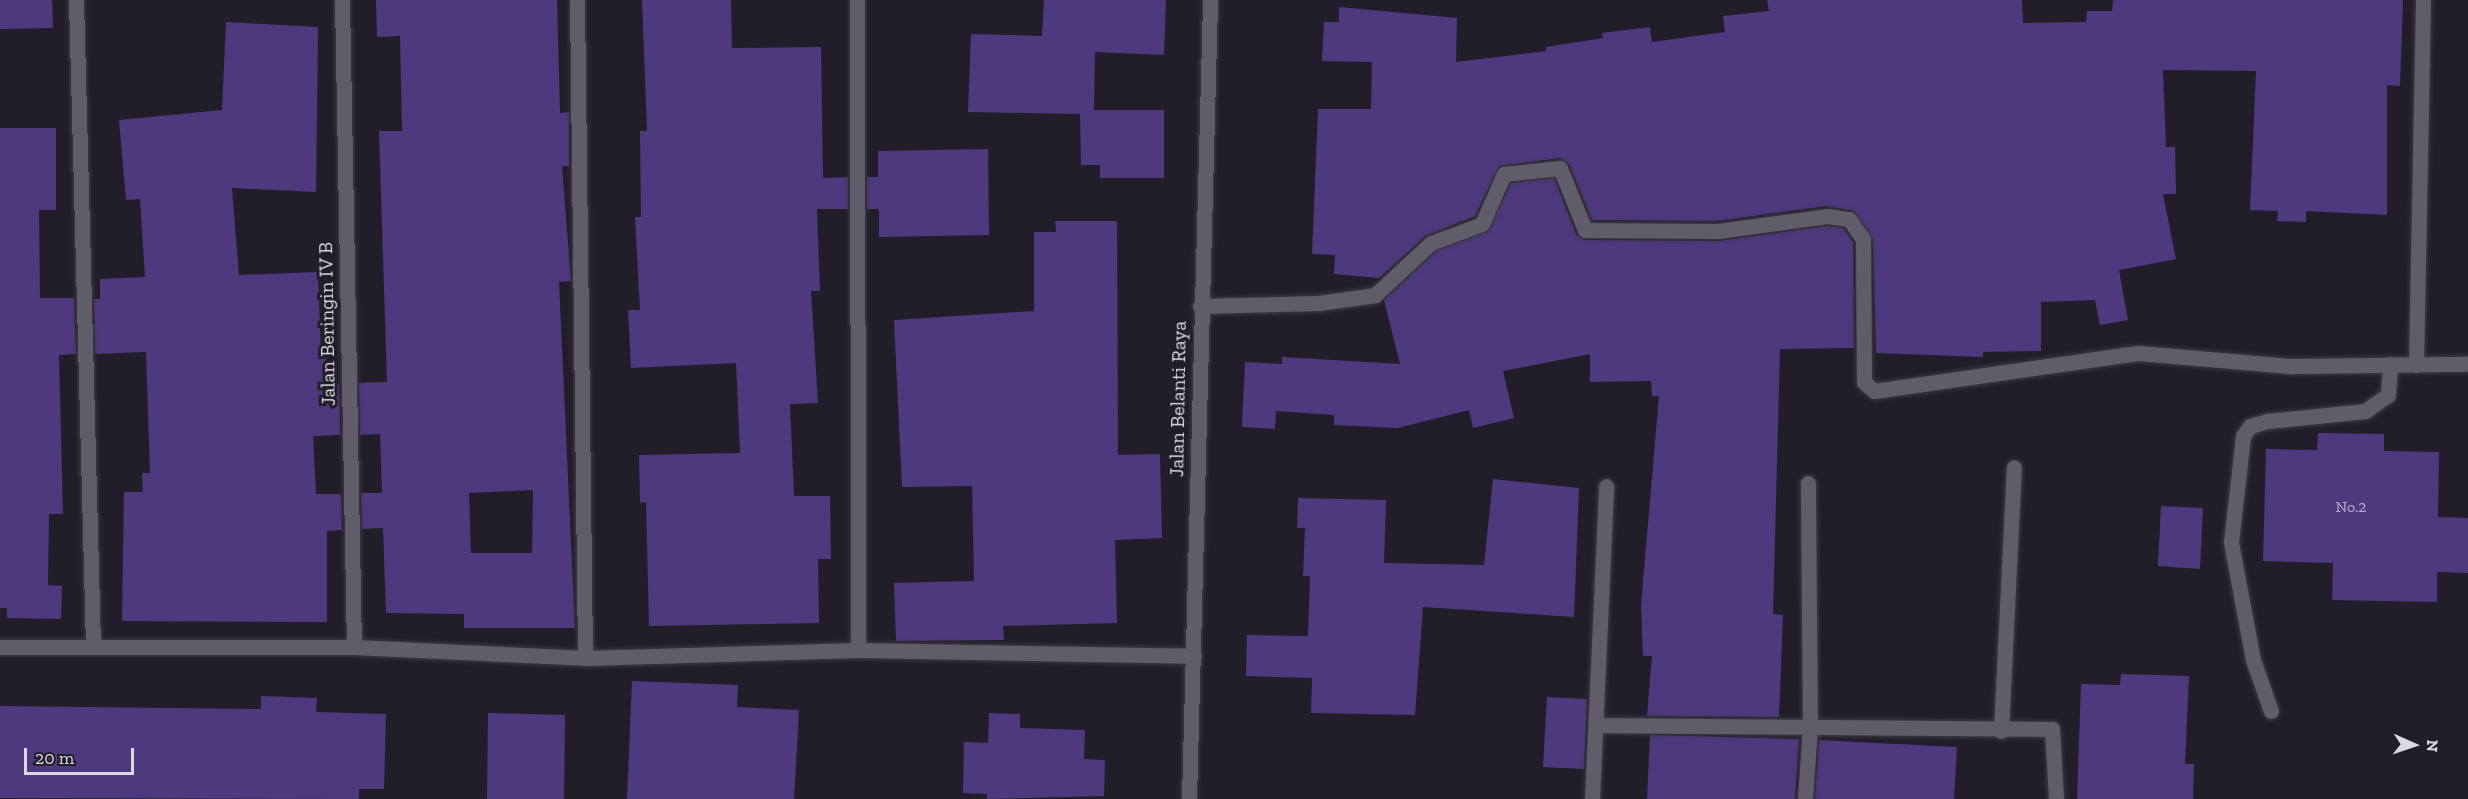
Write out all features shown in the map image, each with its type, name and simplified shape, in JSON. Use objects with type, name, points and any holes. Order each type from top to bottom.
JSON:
[{"type":"street","points":[[76,0],[93,647]]},
{"type":"street","name":"Jalan Beringin IV B","points":[[342,0],[354,647]]},
{"type":"street","points":[[576,0],[585,658]]},
{"type":"street","points":[[857,0],[858,650]]},
{"type":"street","name":"Jalan Belanti Raya","points":[[1189,799],[1194,656],[1200,306],[1210,0]]},
{"type":"street","points":[[2416,365],[2423,0]]},
{"type":"street","points":[[1200,306],[1331,302],[1375,295],[1431,243],[1482,224],[1504,174],[1560,168],[1585,230],[1718,231],[1827,216],[1849,219],[1863,239],[1864,382],[1874,390],[2139,353],[2242,364],[2468,364]]},
{"type":"street","points":[[2271,711],[2253,660],[2231,542],[2243,436],[2250,426],[2268,421],[2365,411],[2388,395],[2390,364]]},
{"type":"street","points":[[2001,731],[2014,467]]},
{"type":"street","points":[[1805,799],[1810,727],[1808,483]]},
{"type":"street","points":[[1592,799],[1606,486]]},
{"type":"street","points":[[0,647],[354,647],[585,658],[858,650],[1194,656]]},
{"type":"street","points":[[1597,725],[2001,731],[2052,729],[2056,799]]},
{"type":"building","points":[[0,0],[52,0],[53,28],[0,29]]},
{"type":"building","points":[[376,0],[557,0],[560,113],[569,112],[569,166],[562,166],[571,281],[559,282],[575,628],[464,628],[464,614],[386,613],[383,528],[362,529],[361,493],[382,493],[380,434],[360,435],[359,383],[387,382],[379,131],[402,131],[400,36],[377,37]],"holes":[[[533,490],[532,553],[471,553],[469,493]]]},
{"type":"building","points":[[642,0],[731,0],[732,48],[821,47],[823,178],[848,177],[848,209],[817,209],[820,291],[811,291],[818,403],[790,404],[794,496],[830,496],[831,559],[818,559],[819,623],[649,626],[646,502],[640,503],[639,455],[740,453],[736,363],[631,368],[628,310],[640,310],[635,217],[641,217],[640,131],[647,131]]},
{"type":"building","points":[[1044,0],[1166,0],[1164,55],[1095,52],[1094,110],[1164,110],[1164,178],[1100,178],[1100,165],[1081,165],[1080,114],[968,112],[971,34],[1042,36]]},
{"type":"building","points":[[1767,0],[2022,0],[2023,23],[2086,22],[2087,11],[2112,11],[2113,0],[2403,0],[2400,86],[2387,85],[2387,215],[2306,211],[2306,222],[2277,221],[2278,211],[2250,210],[2256,71],[2163,70],[2166,147],[2175,147],[2176,194],[2163,194],[2176,259],[2119,270],[2128,320],[2100,325],[2095,300],[2041,302],[2041,351],[1983,352],[1983,357],[1876,353],[1873,239],[1854,211],[1826,206],[1717,221],[1592,220],[1569,164],[1560,158],[1499,166],[1475,216],[1425,236],[1379,278],[1334,274],[1335,255],[1312,254],[1318,109],[1371,109],[1372,62],[1322,61],[1324,22],[1339,22],[1339,7],[1457,18],[1456,62],[1546,51],[1546,47],[1603,38],[1602,33],[1650,27],[1652,42],[1725,32],[1723,16],[1769,11]]},
{"type":"building","points":[[226,22],[318,27],[316,192],[232,188],[239,275],[318,272],[321,356],[326,356],[327,384],[339,384],[340,435],[313,436],[316,494],[341,494],[342,530],[327,531],[327,622],[122,621],[124,492],[143,492],[142,473],[150,473],[146,352],[95,354],[94,299],[100,299],[100,279],[145,277],[140,199],[126,200],[119,120],[222,110]]},
{"type":"building","points":[[0,128],[56,128],[56,210],[39,210],[40,298],[74,298],[76,354],[59,355],[63,514],[49,514],[48,585],[62,586],[61,619],[7,618],[7,608],[0,608]]},
{"type":"building","points":[[988,149],[989,235],[879,237],[879,209],[867,209],[867,177],[878,177],[878,151]]},
{"type":"building","points":[[1554,178],[1576,234],[1584,240],[1718,241],[1827,226],[1843,228],[1853,242],[1854,348],[1780,349],[1773,614],[1783,615],[1779,717],[1647,716],[1652,656],[1643,656],[1641,605],[1659,396],[1652,396],[1651,381],[1590,382],[1590,354],[1503,371],[1514,418],[1473,428],[1469,410],[1398,428],[1334,425],[1334,415],[1276,411],[1275,429],[1242,427],[1245,362],[1282,364],[1282,357],[1400,364],[1384,300],[1436,251],[1488,231],[1511,183]]},
{"type":"building","points":[[1055,221],[1117,221],[1118,455],[1160,454],[1162,538],[1115,540],[1117,623],[1003,626],[1004,640],[896,641],[894,583],[974,581],[972,486],[902,487],[894,320],[1034,311],[1034,232],[1056,232]]},
{"type":"building","points":[[2318,433],[2384,434],[2384,451],[2439,452],[2438,517],[2468,518],[2468,573],[2437,572],[2437,602],[2332,600],[2333,563],[2263,561],[2266,449],[2317,450]]},
{"type":"building","points":[[1493,479],[1579,488],[1574,617],[1423,607],[1415,715],[1311,713],[1312,678],[1246,676],[1247,635],[1308,636],[1310,576],[1303,576],[1305,528],[1297,528],[1298,498],[1386,500],[1384,563],[1484,565]]},
{"type":"building","points":[[2161,506],[2203,508],[2200,569],[2158,566]]},
{"type":"building","points":[[2121,674],[2189,676],[2185,764],[2194,764],[2193,799],[2077,799],[2081,684],[2120,685]]},
{"type":"building","points":[[632,681],[738,685],[737,707],[799,710],[794,799],[627,799]]},
{"type":"building","points":[[261,696],[317,698],[316,712],[386,714],[384,789],[359,789],[359,799],[0,798],[0,706],[261,709]]},
{"type":"building","points":[[1547,697],[1587,699],[1584,769],[1543,767]]},
{"type":"building","points":[[488,713],[565,715],[564,799],[487,799]]},
{"type":"building","points":[[989,713],[1020,714],[1020,728],[1085,730],[1084,759],[1105,760],[1104,796],[987,799],[987,794],[963,793],[964,742],[988,743]]},
{"type":"building","points":[[1650,735],[1799,739],[1795,799],[1647,799]]},
{"type":"building","points":[[1819,740],[1957,747],[1954,799],[1815,799]]}]
